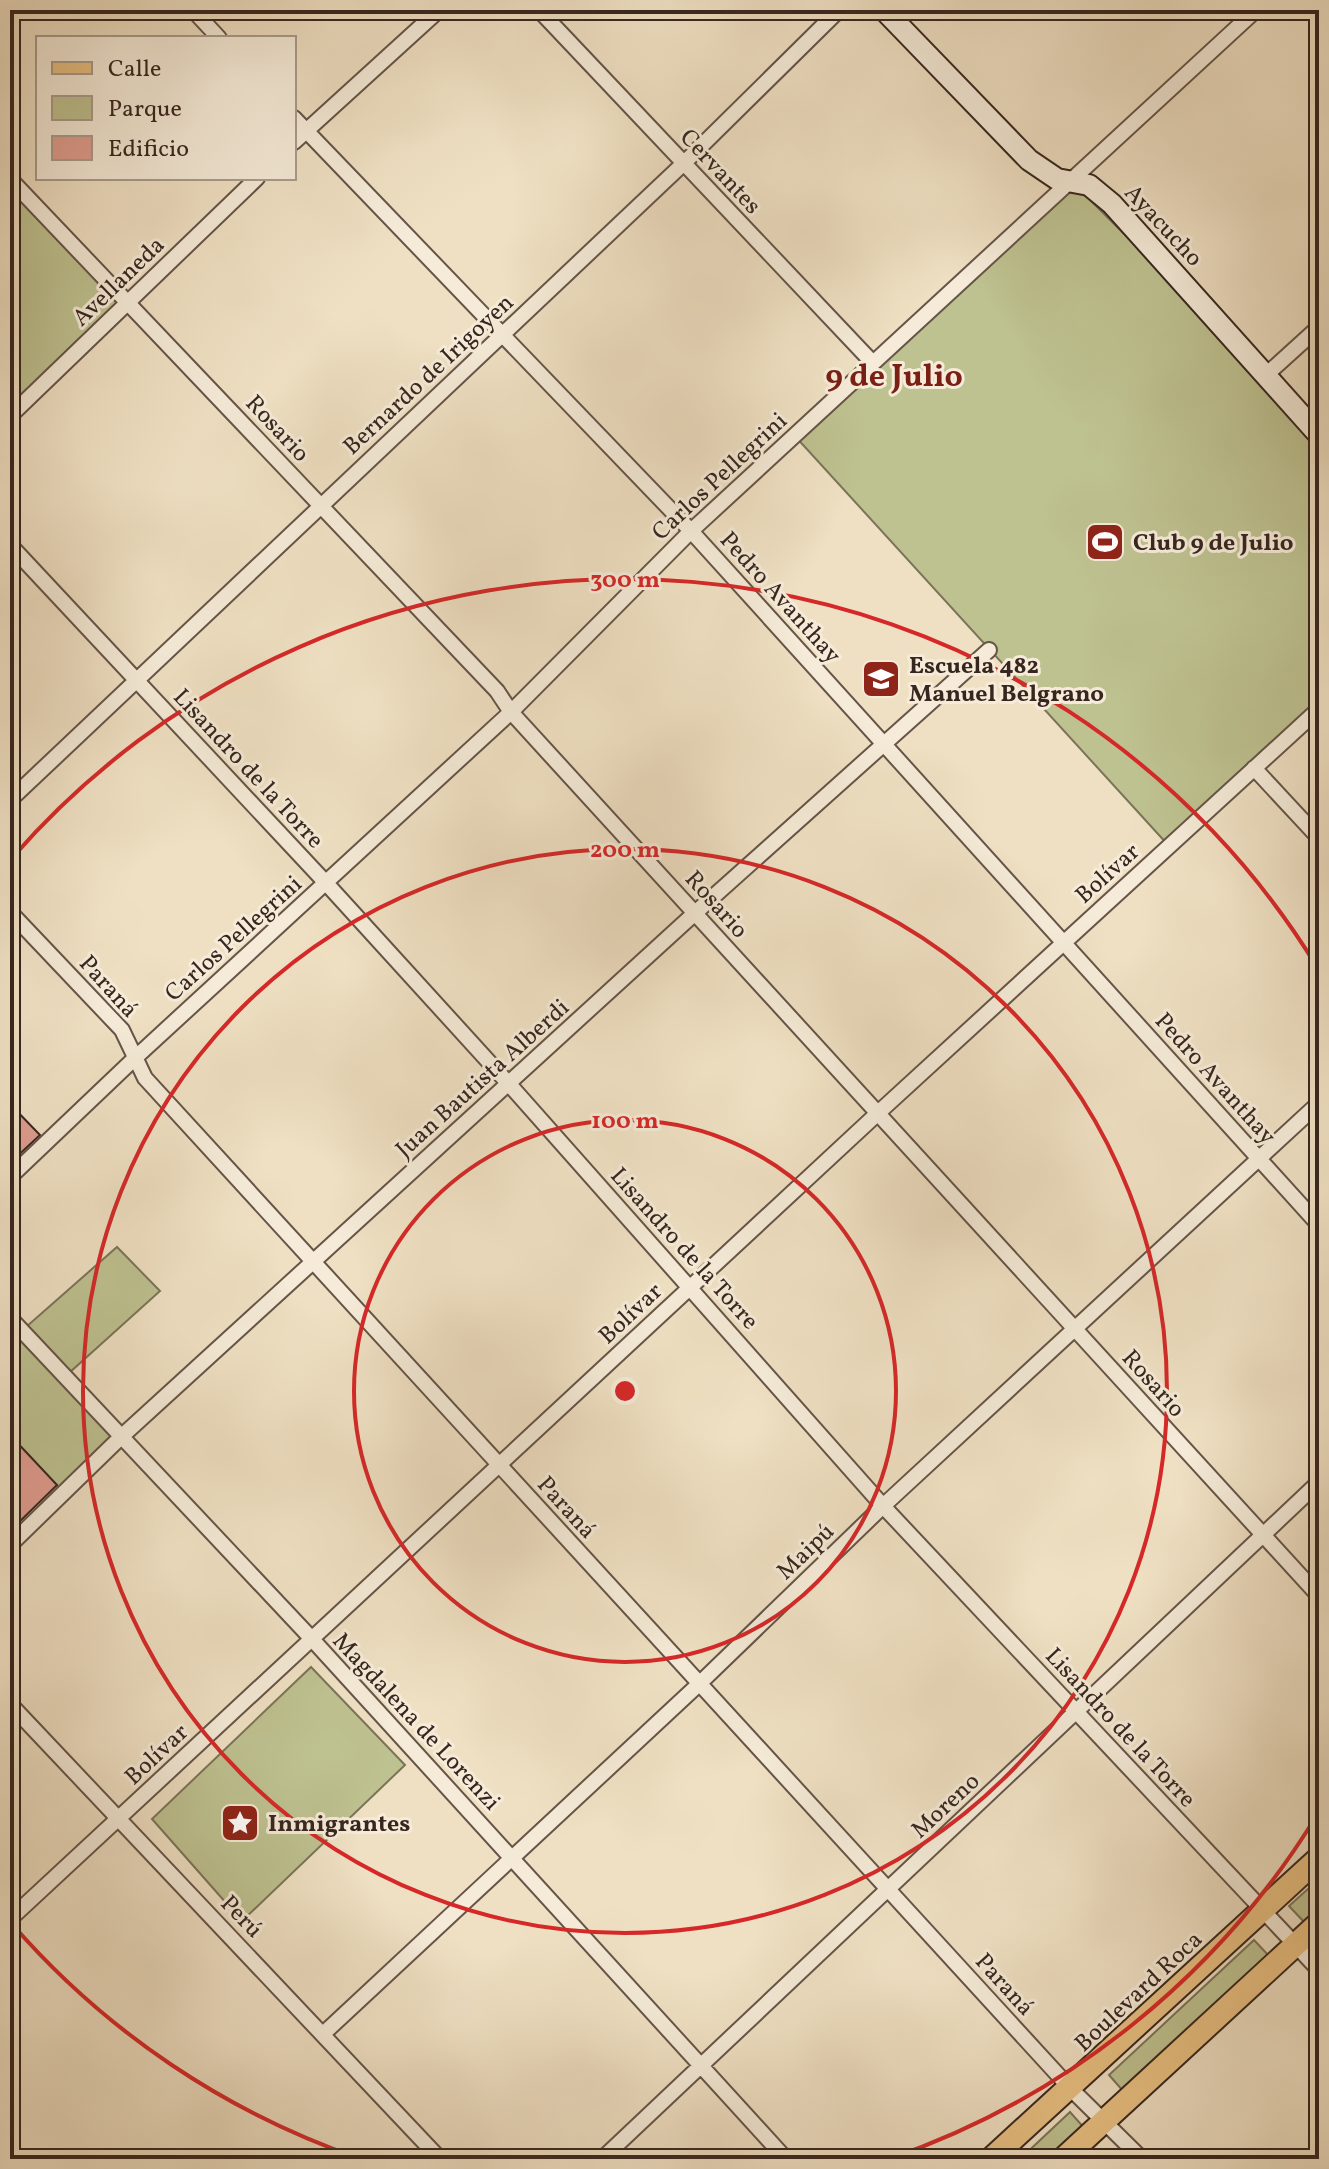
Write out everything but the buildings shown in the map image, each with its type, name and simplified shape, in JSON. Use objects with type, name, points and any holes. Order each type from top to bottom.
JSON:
[{"type":"main road","name":"Boulevard Roca","points":[[991,2159],[1319,1858]]},
{"type":"main road","points":[[1063,2159],[1319,1923]]},
{"type":"street","points":[[10,15],[16,10]]},
{"type":"street","points":[[193,10],[217,36]]},
{"type":"street","points":[[296,140],[439,10]]},
{"type":"street","name":"Cervantes","points":[[539,10],[872,362]]},
{"type":"street","name":"Bernardo de Irigoyen","points":[[10,800],[684,163],[839,10]]},
{"type":"street","name":"Ayacucho","points":[[884,10],[1029,160],[1057,179],[1089,185],[1112,204],[1319,435]]},
{"type":"street","name":"Carlos Pellegrini","points":[[10,1177],[511,712],[691,531],[1256,10]]},
{"type":"street","name":"Pedro Avanthay","points":[[296,120],[691,531],[1319,1225]]},
{"type":"street","name":"Rosario","points":[[10,179],[497,691],[511,712],[1319,1596]]},
{"type":"street","name":"Avellaneda","points":[[10,416],[255,180]]},
{"type":"street","points":[[1266,375],[1319,327]]},
{"type":"street","name":"Lisandro de la Torre","points":[[10,545],[509,1084],[883,1506],[1319,1970]]},
{"type":"street","name":"Juan Bautista Alberdi","points":[[10,1545],[121,1437],[695,913],[989,650]]},
{"type":"street","name":"Bolívar","points":[[10,1919],[1064,941],[1319,709]]},
{"type":"street","points":[[1254,768],[1319,838]]},
{"type":"street","name":"Paraná","points":[[10,912],[122,1030],[145,1078],[1070,2088],[1142,2159]]},
{"type":"street","name":"Maipú","points":[[323,2034],[699,1684],[883,1506],[1319,1103]]},
{"type":"street","name":"Magdalena de Lorenzi","points":[[10,1318],[311,1638],[786,2159]]},
{"type":"street","name":"Moreno","points":[[602,2159],[1319,1482]]},
{"type":"street","name":"Perú","points":[[10,1704],[440,2159]]},
{"type":"green space","name":"Club 9 de Julio","points":[[1072,182],[1266,375],[1319,435],[1319,709],[1169,846],[794,435]]},
{"type":"green space","points":[[10,185],[122,302],[10,408]]},
{"type":"green space","points":[[117,1247],[160,1291],[69,1373],[26,1327]]},
{"type":"green space","points":[[10,1324],[114,1436],[59,1488],[10,1435]]},
{"type":"green space","points":[[311,1667],[405,1765],[242,1921],[152,1819]]},
{"type":"green space","points":[[1319,1879],[1319,1910],[1305,1923],[1289,1906]]},
{"type":"green space","points":[[1254,1940],[1270,1957],[1124,2092],[1109,2075]]},
{"type":"green space","points":[[1070,2112],[1086,2130],[1054,2159],[1020,2159]]},
{"type":"place","name":"Club 9 de Julio","points":[[1105,542]]},
{"type":"place","name":"Escuela 482 Manuel Belgrano","points":[[881,679]]},
{"type":"place","name":"Inmigrantes","points":[[240,1823]]},
{"type":"district","name":"9 de Julio","points":[[894,375]]}]
